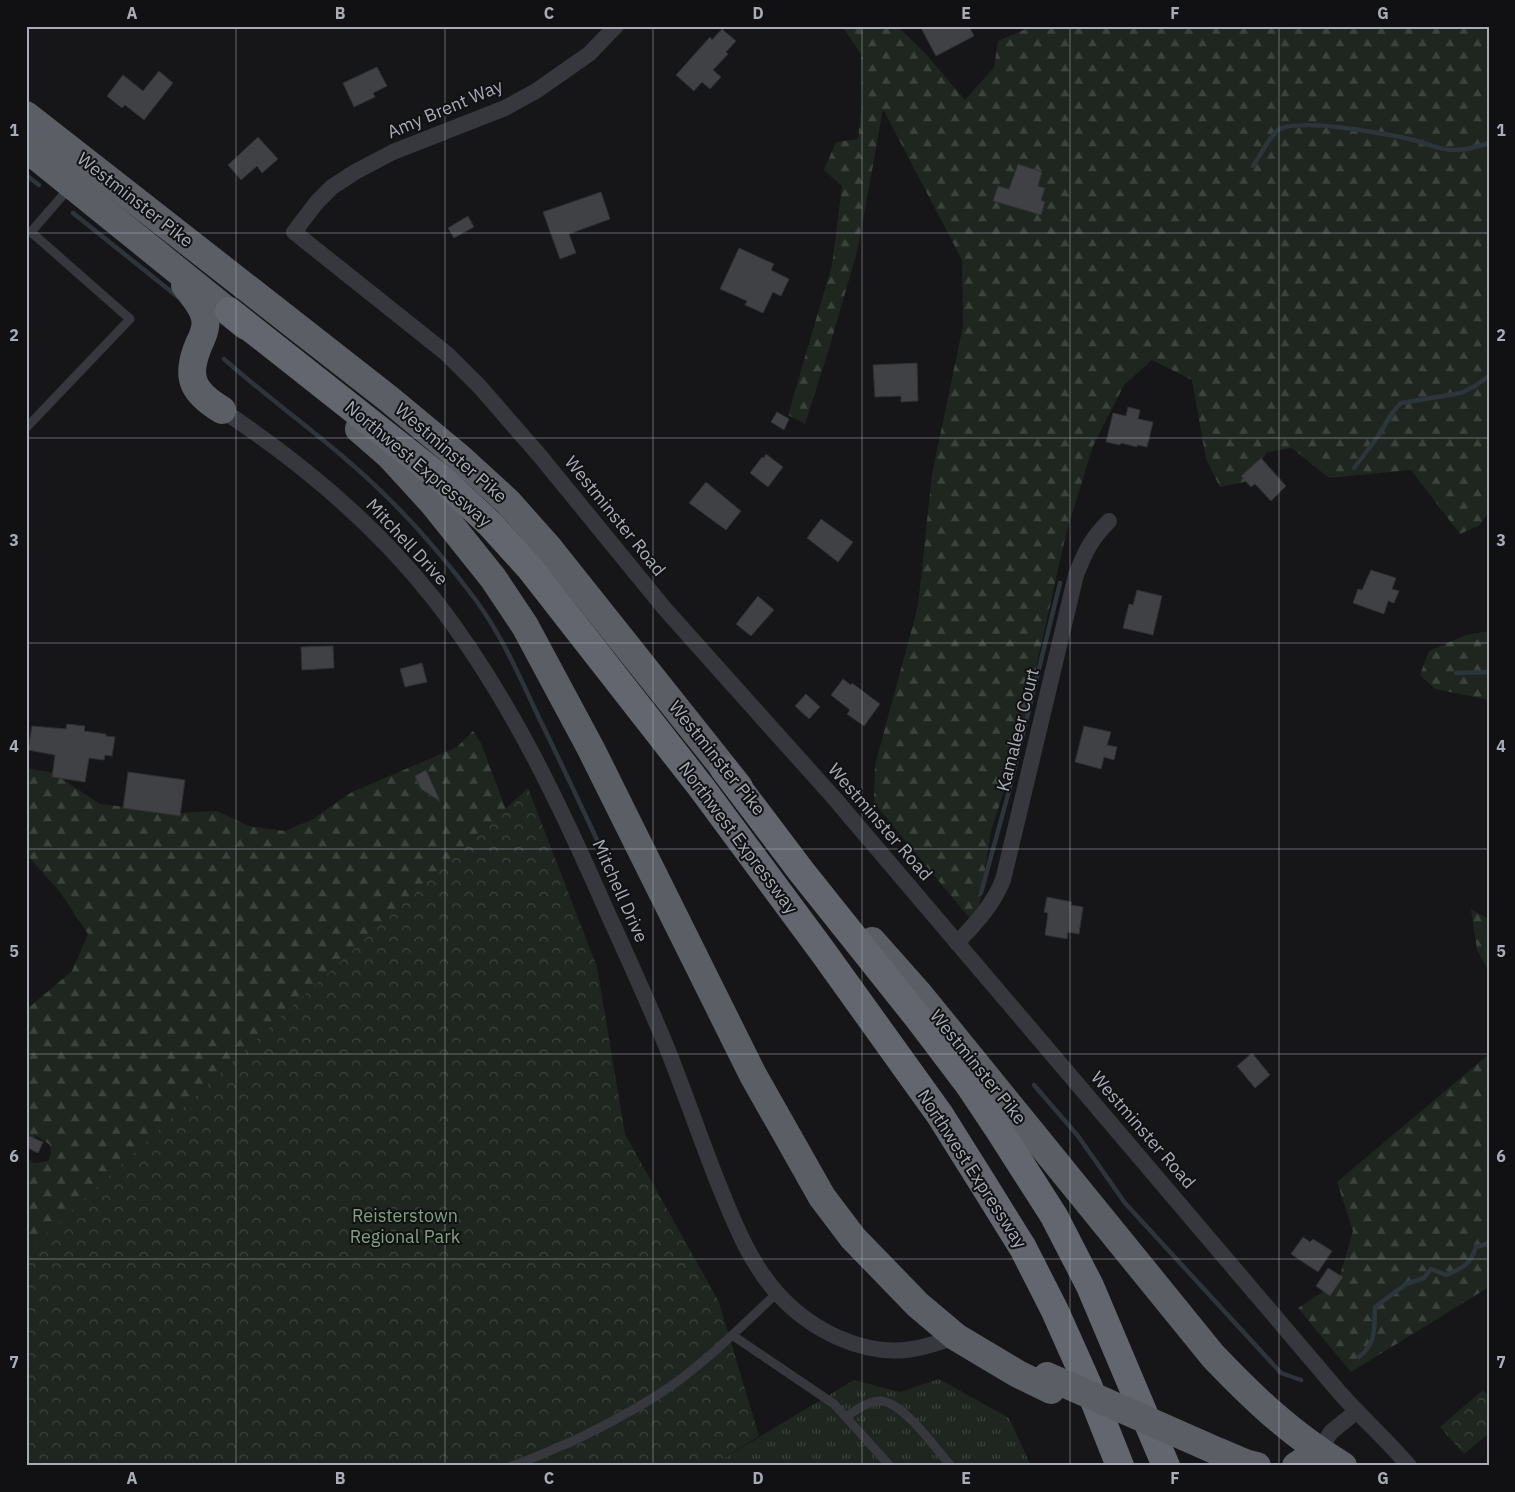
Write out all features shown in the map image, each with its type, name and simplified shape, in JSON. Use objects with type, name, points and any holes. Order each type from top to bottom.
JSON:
[{"type":"highway","name":"Westminster Pike","points":[[26,115],[389,398],[460,458],[508,502],[548,547],[724,769],[919,994],[1212,1356],[1268,1412],[1319,1458],[1343,1466]]},
{"type":"highway","name":"Westminster Pike","points":[[26,148],[229,311],[390,456],[433,503],[493,578],[525,626],[552,674],[653,872],[753,1075],[822,1197],[853,1238],[918,1305],[956,1337],[1018,1374],[1049,1383],[1222,1459],[1257,1466]]},
{"type":"highway","points":[[166,260],[200,306],[206,318],[205,328],[192,364],[192,373],[199,393],[206,401],[222,410]]},
{"type":"highway","name":"Northwest Expressway","points":[[229,311],[442,480],[490,524],[529,567],[695,779],[823,952],[934,1108],[1023,1248],[1088,1385],[1120,1466]]},
{"type":"highway","name":"Northwest Expressway","points":[[724,769],[801,871],[919,1019],[1000,1130],[1054,1216],[1090,1286],[1166,1466]]},
{"type":"highway","points":[[1296,1466],[1319,1458]]},
{"type":"street","name":"Amy Brent Way","points":[[294,232],[317,202],[332,187],[354,172],[393,152],[505,108],[536,91],[589,54],[616,26]]},
{"type":"street","name":"Westminster Road","points":[[294,232],[447,354],[480,388],[540,456],[665,608],[835,799],[1356,1411],[1384,1437],[1409,1466]]},
{"type":"street","name":"Mitchell Drive","points":[[222,410],[282,451],[318,480],[361,519],[398,557],[434,600],[517,723],[558,804],[668,1051],[738,1233],[754,1262],[777,1293],[799,1314],[820,1328],[843,1340],[871,1348],[890,1351],[912,1349],[956,1337]]},
{"type":"street","name":"Kamaleer Court","points":[[957,943],[988,908],[1003,880],[1076,575],[1095,535],[1109,521]]},
{"type":"street","points":[[1319,1458],[1332,1432],[1356,1411]]},
{"type":"lane","points":[[26,428],[130,319],[31,232],[72,185]]},
{"type":"lane","points":[[511,1466],[525,1462],[572,1441],[642,1405],[678,1380],[732,1335],[777,1293]]},
{"type":"lane","points":[[732,1335],[834,1404],[890,1466]]},
{"type":"lane","points":[[846,1417],[866,1404],[879,1401],[891,1403],[914,1422],[951,1466]]},
{"type":"green space","points":[[842,26],[897,26],[924,52],[965,100],[994,67],[998,41],[1028,28],[1038,26],[1489,26],[1489,510],[1480,525],[1460,534],[1411,470],[1329,478],[1292,448],[1267,452],[1249,481],[1220,487],[1206,459],[1192,380],[1152,360],[1124,385],[1093,446],[1066,534],[1018,748],[991,831],[976,926],[874,803],[875,765],[918,606],[932,474],[963,326],[962,260],[883,109],[858,248],[829,349],[805,424],[788,415],[832,265],[842,186],[824,170],[836,142],[858,139],[862,105],[861,54]]},
{"type":"green space","points":[[1489,631],[1489,700],[1435,689],[1420,675],[1429,651],[1466,635]]},
{"type":"green space","points":[[473,731],[481,743],[526,863],[26,1464],[26,1157],[34,1163],[48,1161],[51,1153],[50,1145],[37,1136],[26,1144],[26,1010],[72,971],[88,934],[60,892],[26,852],[26,768],[53,773],[100,804],[178,813],[217,811],[249,826],[285,831],[313,819],[352,792],[457,747]]},
{"type":"green space","name":"Reisterstown Regional Park","points":[[528,788],[597,967],[625,1134],[719,1302],[759,1436],[711,1466],[26,1466],[26,1253]]},
{"type":"green space","points":[[1471,909],[1489,919],[1489,971],[1477,950]]},
{"type":"green space","points":[[1489,1054],[1489,1287],[1351,1372],[1298,1308],[1338,1282],[1353,1231],[1337,1182]]},
{"type":"green space","points":[[939,1379],[1009,1418],[1031,1466],[711,1466],[854,1380],[900,1392]]},
{"type":"green space","points":[[1483,1390],[1489,1397],[1489,1433],[1464,1454],[1440,1427]]},
{"type":"building","points":[[920,26],[969,26],[974,36],[936,56]]},
{"type":"building","points":[[722,29],[736,41],[726,52],[728,54],[713,70],[721,77],[710,89],[702,82],[694,91],[676,75],[710,37],[712,40]]},
{"type":"building","points":[[377,67],[387,86],[373,93],[375,97],[354,107],[343,83]]},
{"type":"building","points":[[159,71],[173,83],[144,120],[125,105],[122,108],[107,96],[123,75],[143,91]]},
{"type":"building","points":[[258,137],[278,159],[262,173],[257,166],[241,180],[228,165]]},
{"type":"building","points":[[1018,164],[1042,172],[1038,186],[1045,188],[1041,200],[1045,202],[1041,215],[993,201],[998,186],[1009,189]]},
{"type":"building","points":[[601,192],[610,219],[569,234],[576,253],[560,259],[543,212]]},
{"type":"building","points":[[468,216],[474,227],[454,238],[448,228]]},
{"type":"building","points":[[739,248],[774,264],[771,270],[789,279],[781,296],[773,292],[763,313],[745,305],[747,301],[720,289]]},
{"type":"building","points":[[917,363],[918,401],[901,402],[901,396],[875,397],[873,365]]},
{"type":"building","points":[[1128,407],[1140,410],[1138,419],[1153,422],[1147,447],[1106,442],[1113,413],[1126,416]]},
{"type":"building","points":[[777,412],[789,419],[784,430],[771,422]]},
{"type":"building","points":[[766,454],[783,467],[768,487],[750,473]]},
{"type":"building","points":[[1261,458],[1286,486],[1271,501],[1255,484],[1251,487],[1241,476]]},
{"type":"building","points":[[706,482],[741,511],[726,530],[689,503]]},
{"type":"building","points":[[821,519],[853,542],[838,562],[807,538]]},
{"type":"building","points":[[1371,570],[1396,578],[1392,589],[1399,591],[1394,603],[1388,601],[1384,614],[1353,603],[1358,589],[1362,590]]},
{"type":"building","points":[[1137,590],[1162,596],[1153,635],[1123,628],[1129,604],[1133,605]]},
{"type":"building","points":[[758,596],[774,610],[751,636],[736,624]]},
{"type":"building","points":[[333,646],[334,668],[302,670],[301,647]]},
{"type":"building","points":[[422,663],[427,682],[405,687],[400,669]]},
{"type":"building","points":[[843,679],[851,685],[852,683],[880,704],[864,726],[847,714],[850,710],[831,695]]},
{"type":"building","points":[[806,694],[820,707],[809,719],[795,706]]},
{"type":"building","points":[[67,724],[85,726],[84,731],[115,737],[112,756],[105,755],[104,760],[89,758],[85,782],[52,777],[55,755],[28,750],[32,726],[66,729]]},
{"type":"building","points":[[1084,726],[1111,732],[1107,745],[1117,747],[1114,760],[1104,757],[1101,769],[1075,762]]},
{"type":"building","points":[[426,770],[440,801],[421,789],[415,776]]},
{"type":"building","points":[[128,772],[185,780],[180,816],[123,808]]},
{"type":"building","points":[[1047,897],[1072,902],[1071,905],[1083,907],[1079,934],[1068,932],[1067,939],[1045,935],[1048,913],[1044,912]]},
{"type":"building","points":[[1252,1053],[1270,1075],[1255,1088],[1237,1066]]},
{"type":"building","points":[[29,1136],[43,1142],[38,1153],[26,1147]]},
{"type":"building","points":[[1303,1237],[1310,1242],[1313,1239],[1332,1251],[1318,1272],[1291,1254]]},
{"type":"building","points":[[1328,1268],[1343,1277],[1330,1296],[1316,1286]]},
{"type":"waterway","points":[[1253,166],[1277,131],[1287,127],[1302,125],[1381,134],[1410,139],[1451,150],[1466,149],[1489,143]]},
{"type":"waterway","points":[[26,175],[39,185]]},
{"type":"waterway","points":[[73,213],[178,297]]},
{"type":"waterway","points":[[224,359],[367,478],[421,533],[475,599],[511,659],[617,883]]},
{"type":"waterway","points":[[1354,468],[1401,403],[1461,393],[1489,376]]},
{"type":"waterway","points":[[981,893],[1009,791],[1060,583]]},
{"type":"waterway","points":[[1456,673],[1489,672]]},
{"type":"waterway","points":[[1034,1085],[1078,1136],[1125,1203],[1281,1373],[1301,1380]]},
{"type":"waterway","points":[[1359,1357],[1365,1352],[1372,1341],[1375,1307],[1406,1284],[1424,1278],[1431,1269],[1446,1275],[1462,1268],[1471,1258],[1476,1247],[1489,1243]]}]
